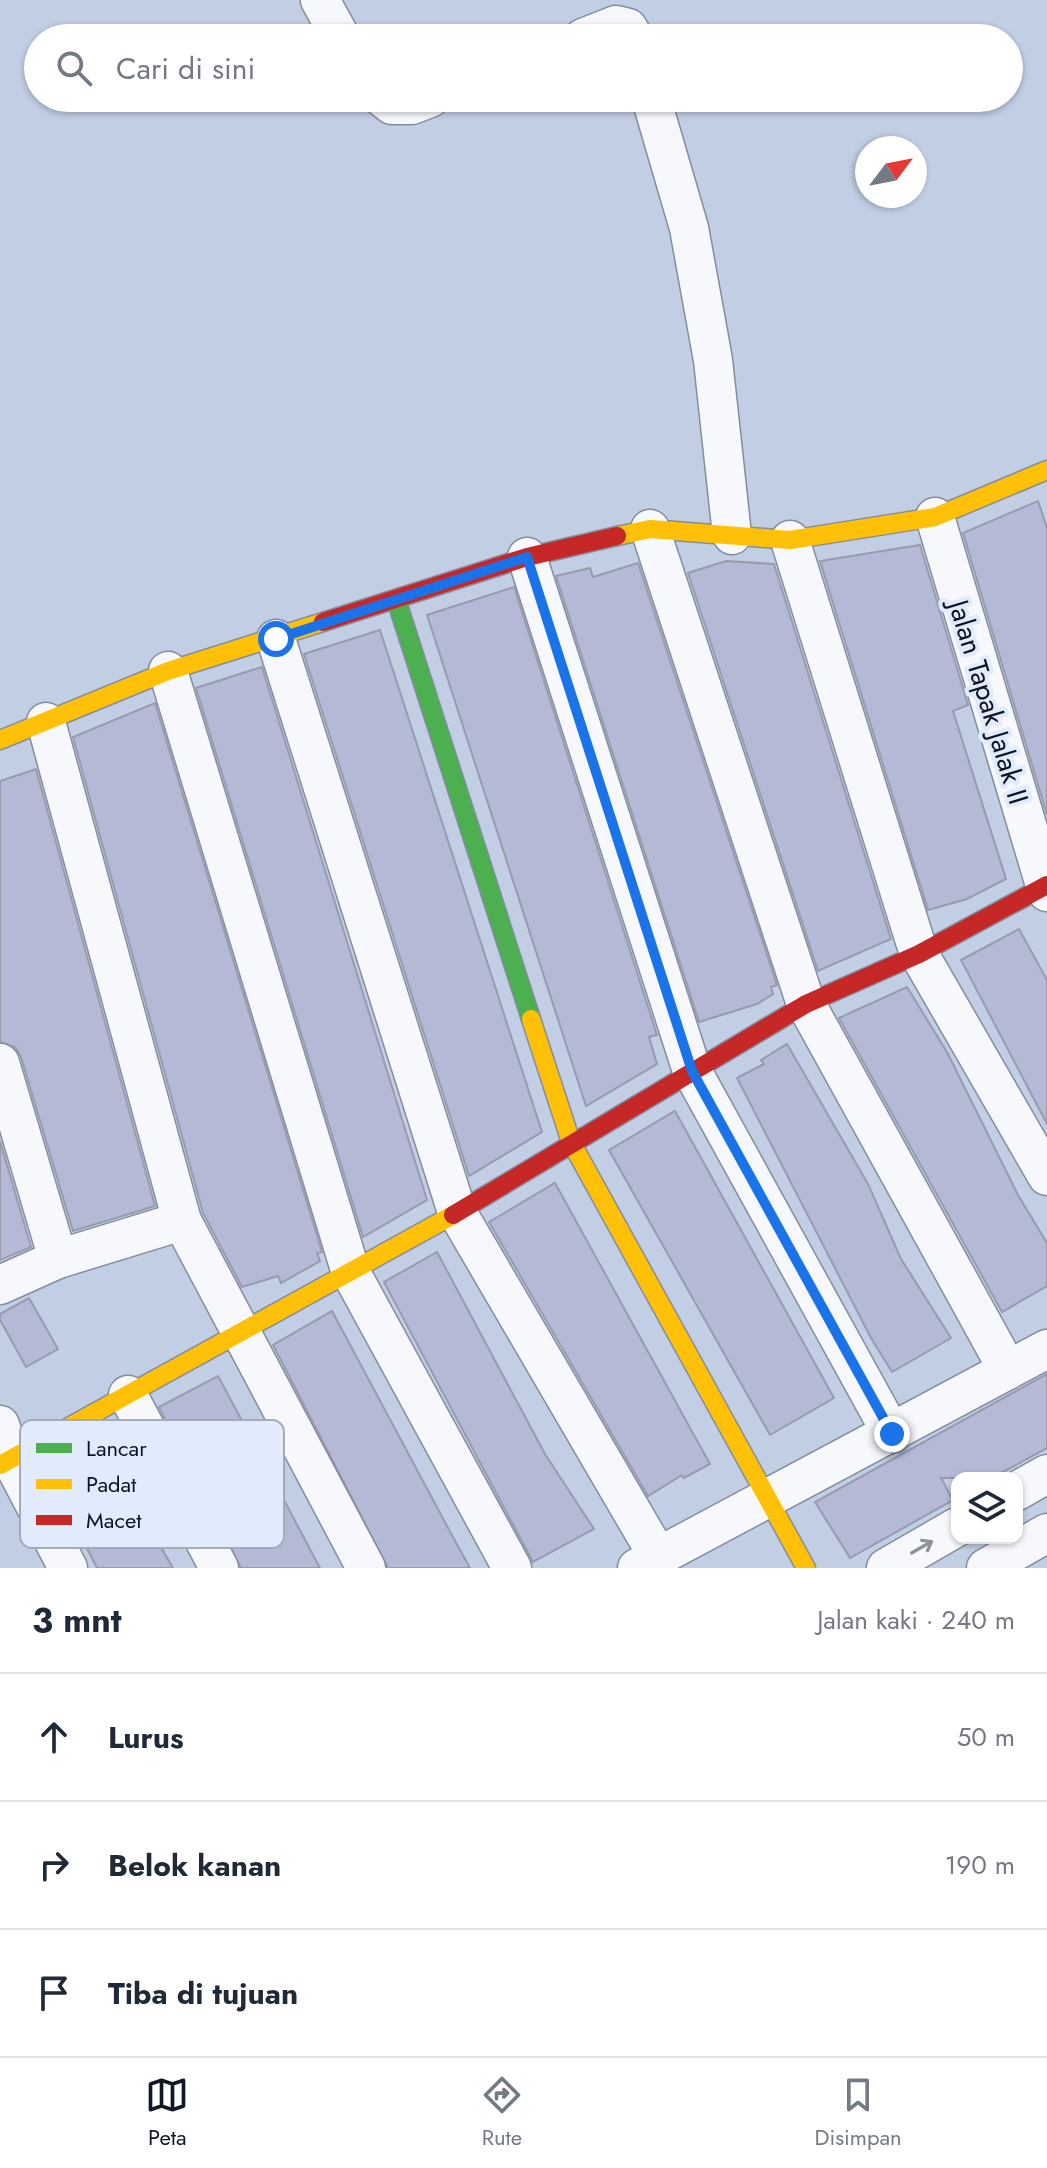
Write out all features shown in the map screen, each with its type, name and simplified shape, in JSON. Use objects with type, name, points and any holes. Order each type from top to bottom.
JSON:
[{"type":"street","points":[[320,0],[333,24]]},
{"type":"street","points":[[655,112],[689,228],[713,360],[732,535]]},
{"type":"street","points":[[0,740],[168,671],[527,557],[650,529],[790,540],[935,517],[1047,470]]},
{"type":"street","name":"Jalan Tapak Jalak II","points":[[935,517],[1046,888]]},
{"type":"street","points":[[650,529],[806,1004],[1008,1370]]},
{"type":"street","points":[[790,540],[919,954],[1047,1176]]},
{"type":"street","points":[[527,557],[692,1071],[892,1434]]},
{"type":"street","points":[[396,599],[571,1142],[806,1568]]},
{"type":"street","points":[[276,639],[457,1212],[648,1563],[1047,1349]]},
{"type":"street","points":[[168,671],[351,1273],[512,1568]]},
{"type":"street","points":[[46,722],[182,1221],[366,1568]]},
{"type":"street","points":[[72,1420],[128,1395],[351,1273],[806,1004],[919,954],[1046,888]]},
{"type":"street","points":[[0,1063],[58,1259]]},
{"type":"street","points":[[0,1285],[58,1259],[182,1221]]},
{"type":"street","points":[[128,1395],[141,1420]]},
{"type":"street","points":[[4,1450],[20,1480]]},
{"type":"street","points":[[1023,1488],[1047,1474]]},
{"type":"street","points":[[886,1568],[951,1530]]},
{"type":"street","points":[[986,1568],[1047,1533]]},
{"type":"street","points":[[57,1548],[68,1568]]},
{"type":"street","points":[[208,1548],[219,1568]]},
{"type":"building","points":[[1038,501],[1047,528],[1047,815],[963,533]]},
{"type":"building","points":[[920,545],[968,705],[953,711],[1006,879],[967,899],[928,910],[820,561]]},
{"type":"building","points":[[726,561],[774,564],[891,939],[818,971],[688,573]]},
{"type":"building","points":[[638,563],[777,985],[771,987],[773,994],[757,1004],[699,1022],[556,576],[590,568],[593,577]]},
{"type":"building","points":[[514,587],[657,1035],[649,1037],[657,1064],[586,1106],[427,615]]},
{"type":"building","points":[[380,630],[542,1132],[469,1176],[304,654]]},
{"type":"building","points":[[262,667],[427,1200],[363,1237],[196,688]]},
{"type":"building","points":[[155,703],[322,1252],[317,1253],[320,1261],[281,1283],[278,1276],[242,1287],[203,1213],[73,737]]},
{"type":"building","points":[[36,769],[155,1206],[73,1231],[21,1057],[15,1047],[0,1042],[0,781]]},
{"type":"building","points":[[1019,929],[1047,980],[1047,1124],[961,960]]},
{"type":"building","points":[[907,987],[947,1052],[1018,1195],[1047,1243],[1047,1286],[1002,1312],[839,1018]]},
{"type":"building","points":[[787,1044],[868,1184],[901,1259],[951,1338],[892,1372],[871,1338],[737,1078],[764,1064],[761,1060]]},
{"type":"building","points":[[675,1111],[834,1398],[770,1435],[609,1150]]},
{"type":"building","points":[[0,1141],[31,1247],[0,1260]]},
{"type":"building","points":[[555,1183],[710,1464],[684,1478],[682,1475],[648,1496],[489,1222]]},
{"type":"building","points":[[437,1252],[545,1454],[594,1529],[533,1562],[384,1282]]},
{"type":"building","points":[[29,1298],[58,1349],[26,1367],[0,1320],[0,1314]]},
{"type":"building","points":[[332,1311],[470,1568],[388,1568],[273,1345]]},
{"type":"building","points":[[1047,1374],[1047,1448],[1003,1472],[951,1472],[951,1478],[941,1478],[951,1501],[850,1558],[815,1502]]},
{"type":"building","points":[[218,1376],[241,1420],[166,1420],[159,1407]]},
{"type":"building","points":[[284,1500],[320,1568],[241,1568],[231,1548],[284,1548]]},
{"type":"building","points":[[86,1548],[161,1548],[173,1568],[97,1568]]},
{"type":"traffic: fast","points":[[396,599],[531,1019]]},
{"type":"traffic: slow","points":[[617,536],[650,529],[790,540],[935,517],[1047,470]]},
{"type":"traffic: slow","points":[[0,740],[168,671],[323,622]]},
{"type":"traffic: slow","points":[[531,1019],[571,1142],[806,1568]]},
{"type":"traffic: slow","points":[[82,1420],[453,1215]]},
{"type":"traffic: slow","points":[[0,1465],[20,1454]]},
{"type":"traffic: jam","points":[[323,622],[527,557],[617,536]]},
{"type":"traffic: jam","points":[[453,1215],[806,1004],[919,954],[1047,885]]},
{"type":"route","points":[[276,639],[527,557],[692,1071],[892,1434]]}]
